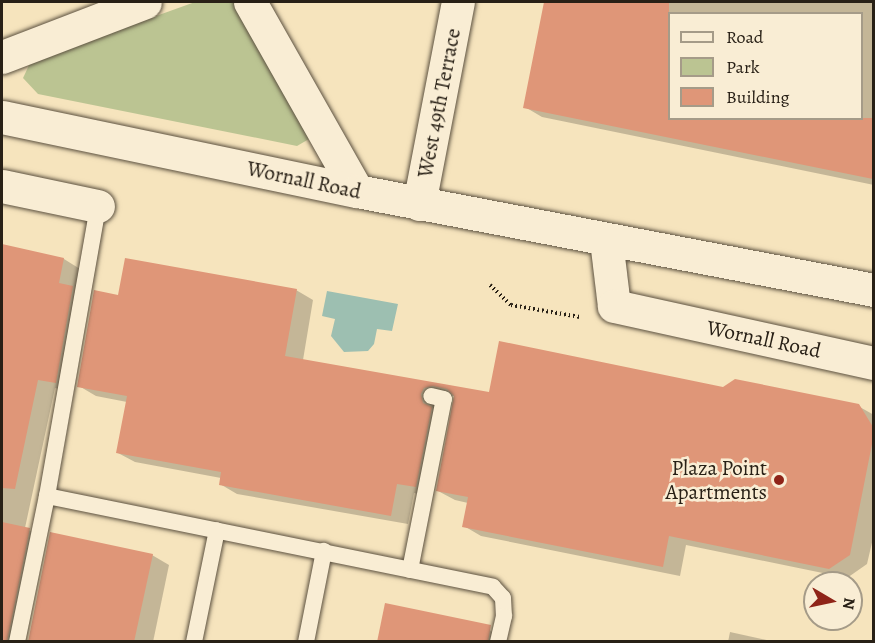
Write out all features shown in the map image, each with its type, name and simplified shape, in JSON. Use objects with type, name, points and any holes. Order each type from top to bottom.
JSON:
[{"type":"street","points":[[2,57],[145,2]]},
{"type":"street","points":[[250,2],[357,191]]},
{"type":"street","name":"West 49th Terrace","points":[[419,204],[458,2]]},
{"type":"street","name":"Wornall Road","points":[[2,117],[419,204],[873,290]]},
{"type":"street","points":[[2,186],[98,206]]},
{"type":"street","points":[[606,240],[614,306]]},
{"type":"street","name":"Wornall Road","points":[[614,306],[873,363]]},
{"type":"lane","points":[[17,642],[47,496],[98,206]]},
{"type":"lane","points":[[410,570],[444,399],[431,396]]},
{"type":"lane","points":[[47,496],[493,587],[504,598],[504,616],[498,642]]},
{"type":"lane","points":[[194,642],[217,530]]},
{"type":"lane","points":[[306,642],[324,552]]},
{"type":"path","points":[[490,285],[511,305],[588,318],[614,306]]},
{"type":"green space","points":[[195,2],[236,2],[307,123],[309,139],[297,146],[38,94],[23,78],[31,61]]},
{"type":"shaded area","points":[[327,291],[398,304],[392,331],[377,329],[374,344],[368,351],[344,352],[331,336],[335,319],[322,316]]},
{"type":"building","points":[[544,2],[669,2],[668,120],[863,120],[863,118],[873,118],[873,179],[523,108]]},
{"type":"building","points":[[2,244],[64,258],[59,283],[73,286],[56,383],[38,380],[15,489],[2,488]]},
{"type":"building","points":[[125,258],[297,289],[285,356],[489,392],[499,341],[723,387],[735,379],[859,404],[873,427],[873,439],[850,555],[829,569],[669,536],[663,567],[462,527],[468,497],[436,491],[454,396],[447,389],[433,386],[424,388],[421,394],[423,403],[432,407],[416,487],[397,484],[391,516],[219,485],[221,472],[116,453],[127,396],[77,387],[94,290],[118,295]]},
{"type":"building","points":[[2,522],[30,528],[7,642],[2,642]]},
{"type":"building","points":[[50,532],[153,554],[134,642],[28,642]]},
{"type":"building","points":[[385,603],[491,625],[488,642],[377,642]]},
{"type":"place","name":"Plaza Point Apartments","points":[[779,480]]}]
